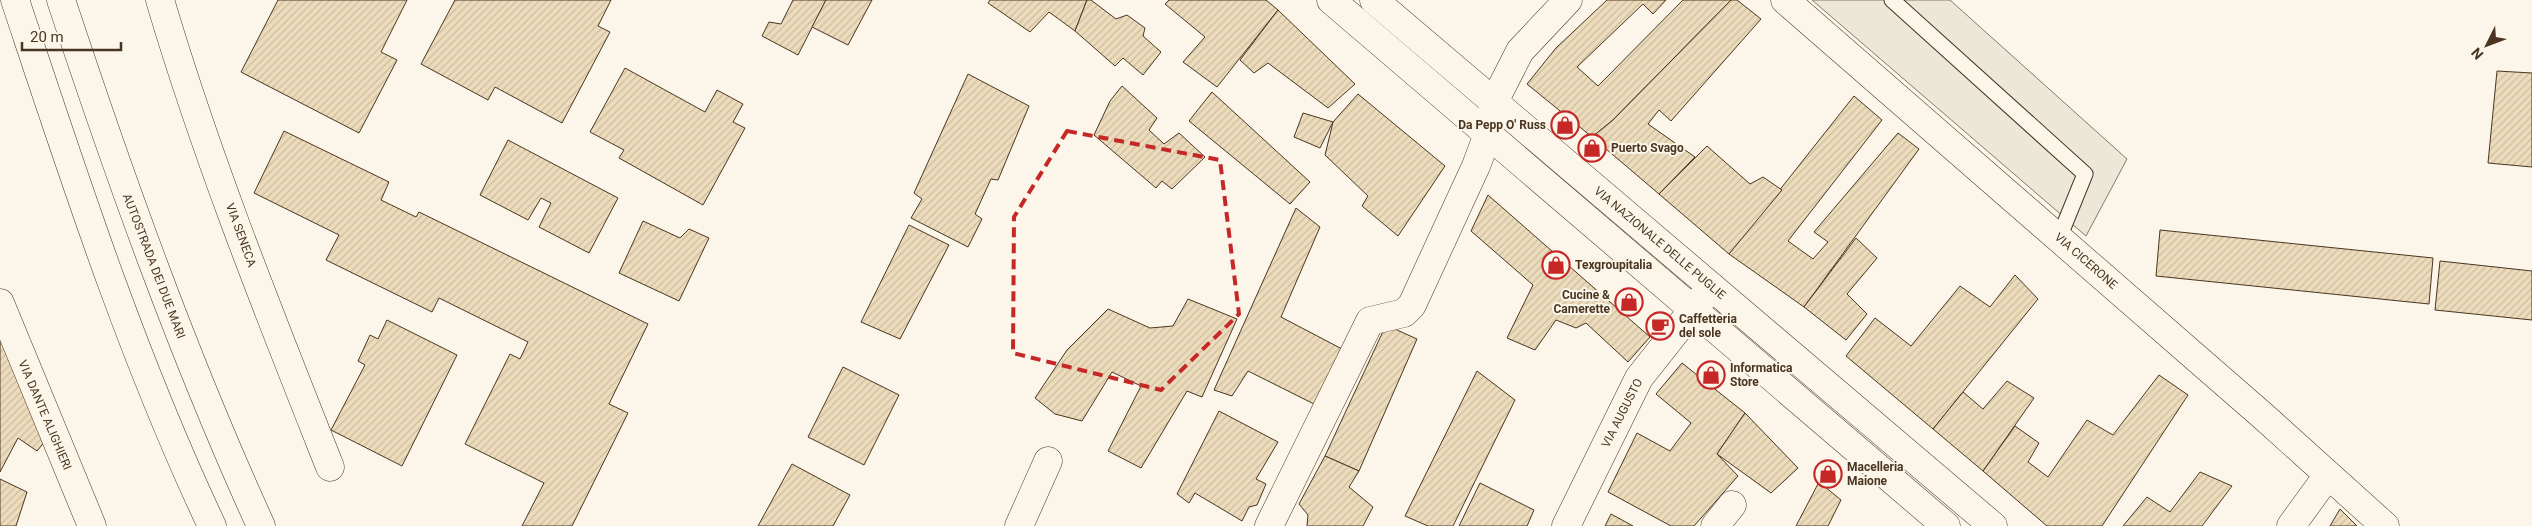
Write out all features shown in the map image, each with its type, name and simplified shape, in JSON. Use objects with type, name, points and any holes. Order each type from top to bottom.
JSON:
[{"type":"main road","points":[[15,0],[69,164],[131,334],[212,526]]},
{"type":"main road","name":"AUTOSTRADA DEI DUE MARI","points":[[61,0],[111,149],[173,317],[261,526]]},
{"type":"main road","name":"VIA SENECA","points":[[160,0],[184,80],[267,308],[330,467]]},
{"type":"main road","points":[[1330,0],[1946,526]]},
{"type":"main road","name":"VIA NAZIONALE DELLE PUGLIE","points":[[1374,0],[1993,526]]},
{"type":"main road","points":[[1269,526],[1370,321],[1404,313],[1412,305],[1476,166],[1488,134],[1494,102],[1520,51],[1568,0]]},
{"type":"main road","name":"VIA CICERONE","points":[[1786,0],[2385,526]]},
{"type":"main road","name":"VIA AUGUSTO","points":[[1566,526],[1638,378],[1712,287]]},
{"type":"main road","name":"VIA DANTE ALIGHIERI","points":[[0,303],[92,526]]},
{"type":"main road","points":[[1019,526],[1048,461]]},
{"type":"main road","points":[[2291,526],[2328,475]]},
{"type":"lane","points":[[1892,0],[2085,174],[2059,238]]},
{"type":"highlighted area","points":[[1067,131],[1220,160],[1239,314],[1161,390],[1013,353],[1014,217]]},
{"type":"shaded area","points":[[1812,0],[1950,0],[2127,159],[2086,236]]},
{"type":"building","points":[[278,0],[407,0],[381,52],[397,60],[359,133],[241,72]]},
{"type":"building","points":[[455,0],[611,0],[598,26],[610,32],[562,123],[495,87],[488,100],[421,64]]},
{"type":"building","points":[[793,0],[826,0],[798,55],[762,36],[769,22],[781,24]]},
{"type":"building","points":[[826,0],[872,0],[848,45],[812,27]]},
{"type":"building","points":[[990,0],[1087,0],[1075,31],[1049,12],[1030,32],[988,3]]},
{"type":"building","points":[[1087,0],[1091,0],[1116,19],[1127,15],[1145,28],[1143,36],[1161,52],[1143,75],[1123,58],[1115,66],[1075,31]]},
{"type":"building","points":[[1169,0],[1266,0],[1278,10],[1217,87],[1183,62],[1205,37],[1165,4]]},
{"type":"building","points":[[1607,0],[1666,0],[1653,14],[1643,4],[1577,67],[1598,86],[1683,0],[1731,0],[1613,120],[1592,137],[1527,84],[1556,48]]},
{"type":"building","points":[[1731,0],[1737,0],[1761,19],[1671,121],[1659,110],[1648,124],[1695,157],[1659,194],[1592,137],[1613,120]]},
{"type":"building","points":[[1278,10],[1355,84],[1328,108],[1268,63],[1254,73],[1240,60]]},
{"type":"building","points":[[625,68],[705,112],[717,90],[743,104],[733,122],[745,128],[703,205],[619,158],[624,150],[590,132]]},
{"type":"building","points":[[2497,71],[2532,73],[2532,167],[2488,163]]},
{"type":"building","points":[[968,74],[1029,106],[998,180],[991,179],[975,214],[982,219],[968,247],[911,218],[922,199],[914,193]]},
{"type":"building","points":[[1122,86],[1157,118],[1149,130],[1164,144],[1179,133],[1205,157],[1172,189],[1162,181],[1156,188],[1094,135],[1110,101]]},
{"type":"building","points":[[1212,92],[1310,182],[1290,204],[1189,121]]},
{"type":"building","points":[[1358,94],[1445,166],[1398,236],[1362,206],[1368,196],[1325,155],[1333,122]]},
{"type":"building","points":[[1854,96],[1882,120],[1788,241],[1813,259],[1828,242],[1814,232],[1898,133],[1919,149],[1804,307],[1729,254]]},
{"type":"building","points":[[1303,113],[1333,122],[1320,148],[1294,137]]},
{"type":"building","points":[[284,131],[389,182],[381,200],[416,217],[419,212],[648,324],[609,404],[628,413],[572,526],[522,526],[544,483],[465,444],[510,354],[520,359],[528,342],[439,298],[432,312],[326,260],[339,235],[254,193]]},
{"type":"building","points":[[508,140],[618,198],[589,253],[539,227],[551,203],[541,198],[528,220],[480,195]]},
{"type":"building","points":[[1707,146],[1750,184],[1763,177],[1782,190],[1729,254],[1659,194]]},
{"type":"building","points":[[1488,195],[1650,337],[1628,362],[1586,323],[1576,328],[1556,320],[1535,350],[1507,338],[1533,285],[1471,231]]},
{"type":"building","points":[[1296,208],[1320,227],[1281,317],[1342,349],[1316,405],[1248,371],[1232,396],[1214,390]]},
{"type":"building","points":[[643,221],[680,238],[689,229],[709,238],[679,301],[619,273]]},
{"type":"building","points":[[909,225],[949,245],[900,339],[861,322]]},
{"type":"building","points":[[2160,230],[2433,258],[2429,304],[2156,276]]},
{"type":"building","points":[[1856,238],[1877,258],[1847,294],[1867,314],[1846,340],[1804,307]]},
{"type":"building","points":[[2440,261],[2532,271],[2532,320],[2435,310]]},
{"type":"building","points":[[2015,275],[2038,299],[1933,429],[1846,356],[1875,318],[1911,346],[1960,286],[1990,307]]},
{"type":"building","points":[[1188,299],[1237,319],[1202,397],[1187,391],[1141,468],[1108,451],[1141,386],[1112,372],[1082,421],[1055,414],[1035,398],[1067,350],[1108,309],[1150,328],[1173,326]]},
{"type":"building","points":[[387,320],[457,355],[402,466],[331,430],[365,365],[358,361],[370,335],[378,339]]},
{"type":"building","points":[[1386,325],[1417,339],[1359,471],[1325,456]]},
{"type":"building","points":[[0,328],[46,440],[37,451],[18,438],[0,472]]},
{"type":"building","points":[[1682,363],[1745,413],[1717,454],[1738,476],[1694,526],[1671,526],[1608,492],[1637,433],[1670,451],[1691,423],[1656,394]]},
{"type":"building","points":[[843,367],[899,395],[864,465],[808,437]]},
{"type":"building","points":[[1477,371],[1515,400],[1453,526],[1428,526],[1405,516]]},
{"type":"building","points":[[2159,375],[2188,395],[2102,526],[2047,526],[1983,471],[2015,426],[2039,443],[2028,462],[2048,477],[2087,420],[2113,435]]},
{"type":"building","points":[[2007,381],[2034,398],[1983,471],[1933,429],[1963,392],[1983,409]]},
{"type":"building","points":[[1219,411],[1278,442],[1256,479],[1266,484],[1257,505],[1249,507],[1242,521],[1195,493],[1189,503],[1177,494]]},
{"type":"building","points":[[1745,413],[1798,468],[1771,493],[1717,454]]},
{"type":"building","points":[[1325,456],[1359,471],[1349,487],[1373,507],[1363,526],[1307,526],[1308,515],[1299,504]]},
{"type":"building","points":[[792,464],[850,495],[833,526],[758,526]]},
{"type":"building","points":[[2200,472],[2232,486],[2202,526],[2123,526],[2147,497],[2170,512]]},
{"type":"building","points":[[0,479],[27,492],[16,526],[0,526]]},
{"type":"building","points":[[1819,482],[1841,500],[1828,526],[1796,526]]},
{"type":"building","points":[[1480,483],[1534,510],[1527,526],[1459,526]]},
{"type":"building","points":[[2340,509],[2357,526],[2330,526]]},
{"type":"building","points":[[1611,514],[1633,526],[1605,526]]},
{"type":"place","name":"Da Pepp O' Russ","points":[[1565,125]]},
{"type":"place","name":"Puerto Svago","points":[[1592,148]]},
{"type":"place","name":"Texgroupitalia","points":[[1556,265]]},
{"type":"place","name":"Cucine & Camerette","points":[[1629,302]]},
{"type":"place","name":"Caffetteria del sole","points":[[1660,326]]},
{"type":"place","name":"Informatica Store","points":[[1711,375]]},
{"type":"place","name":"Macelleria Maione","points":[[1828,474]]}]
